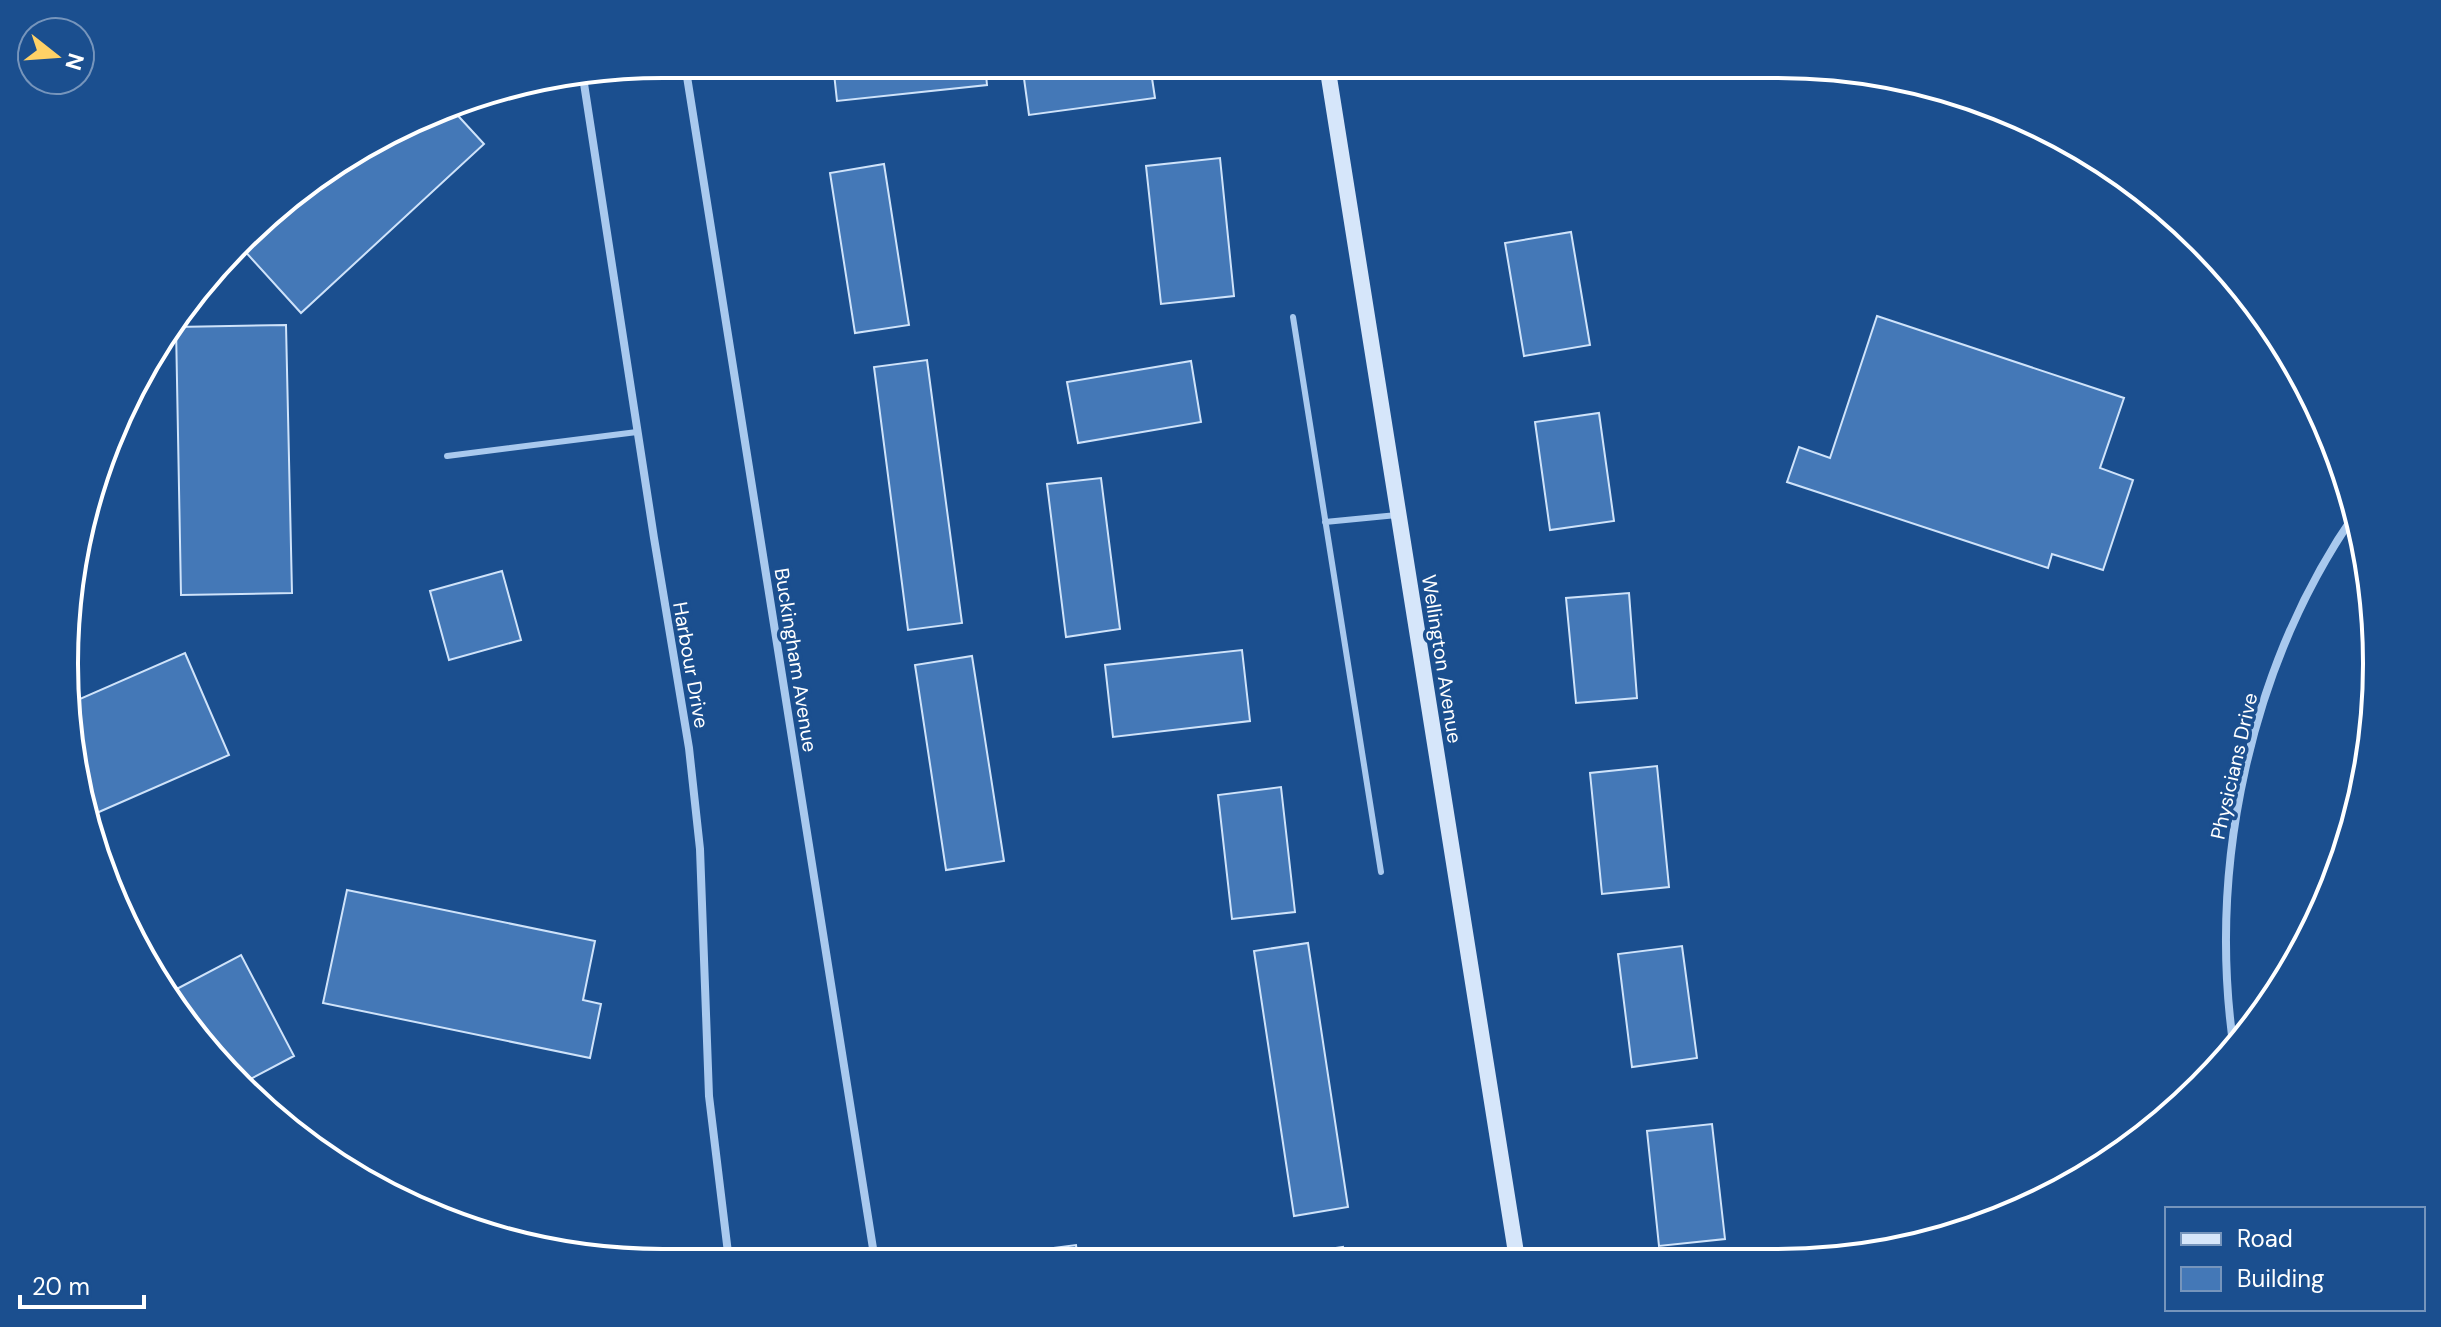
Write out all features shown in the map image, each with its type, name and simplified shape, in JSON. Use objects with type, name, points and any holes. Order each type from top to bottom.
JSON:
[{"type":"street","name":"Buckingham Avenue","points":[[687,78],[873,1249]]},
{"type":"street","name":"Wellington Avenue","points":[[1329,78],[1515,1249]]},
{"type":"street","name":"Harbour Drive","points":[[584,83],[691,762],[700,849],[709,1096],[728,1249]]},
{"type":"street","name":"Physicians Drive","points":[[2233,1032],[2227,946],[2230,856],[2247,760],[2268,686],[2303,603],[2346,526]]},
{"type":"lane","points":[[1293,317],[1381,872]]},
{"type":"lane","points":[[447,456],[637,432]]},
{"type":"lane","points":[[1325,522],[1399,515]]},
{"type":"building","points":[[835,78],[986,78],[987,85],[837,101]]},
{"type":"building","points":[[1024,78],[1152,78],[1155,98],[1029,115]]},
{"type":"building","points":[[458,116],[484,144],[301,313],[246,252],[277,223],[338,177],[405,138]]},
{"type":"building","points":[[1220,158],[1234,296],[1161,304],[1146,166]]},
{"type":"building","points":[[884,164],[909,325],[855,333],[830,173]]},
{"type":"building","points":[[1571,232],[1590,345],[1524,356],[1505,243]]},
{"type":"building","points":[[1877,316],[2124,398],[2100,468],[2133,480],[2103,570],[2052,554],[2048,568],[1787,482],[1799,447],[1830,458]]},
{"type":"building","points":[[286,325],[292,593],[181,595],[176,339],[185,327]]},
{"type":"building","points":[[927,360],[962,623],[908,630],[874,367]]},
{"type":"building","points":[[1191,361],[1201,422],[1078,443],[1067,382]]},
{"type":"building","points":[[1599,413],[1614,521],[1550,530],[1535,422]]},
{"type":"building","points":[[1101,478],[1120,629],[1066,637],[1047,484]]},
{"type":"building","points":[[502,571],[521,640],[449,660],[430,591]]},
{"type":"building","points":[[1629,593],[1637,698],[1576,703],[1566,598]]},
{"type":"building","points":[[1242,650],[1250,721],[1113,737],[1105,665]]},
{"type":"building","points":[[185,653],[229,755],[97,813],[89,778],[79,699]]},
{"type":"building","points":[[972,656],[1004,861],[946,870],[915,665]]},
{"type":"building","points":[[1657,766],[1669,887],[1602,894],[1590,773]]},
{"type":"building","points":[[1281,787],[1295,912],[1232,919],[1218,795]]},
{"type":"building","points":[[347,890],[595,941],[583,1000],[601,1004],[590,1058],[323,1003]]},
{"type":"building","points":[[1308,943],[1348,1207],[1294,1216],[1254,951]]},
{"type":"building","points":[[1682,946],[1697,1058],[1632,1067],[1618,954]]},
{"type":"building","points":[[241,955],[294,1056],[250,1079],[223,1050],[177,989]]},
{"type":"building","points":[[1712,1124],[1725,1239],[1659,1246],[1647,1131]]},
{"type":"building","points":[[1076,1245],[1077,1249],[1045,1249]]}]
